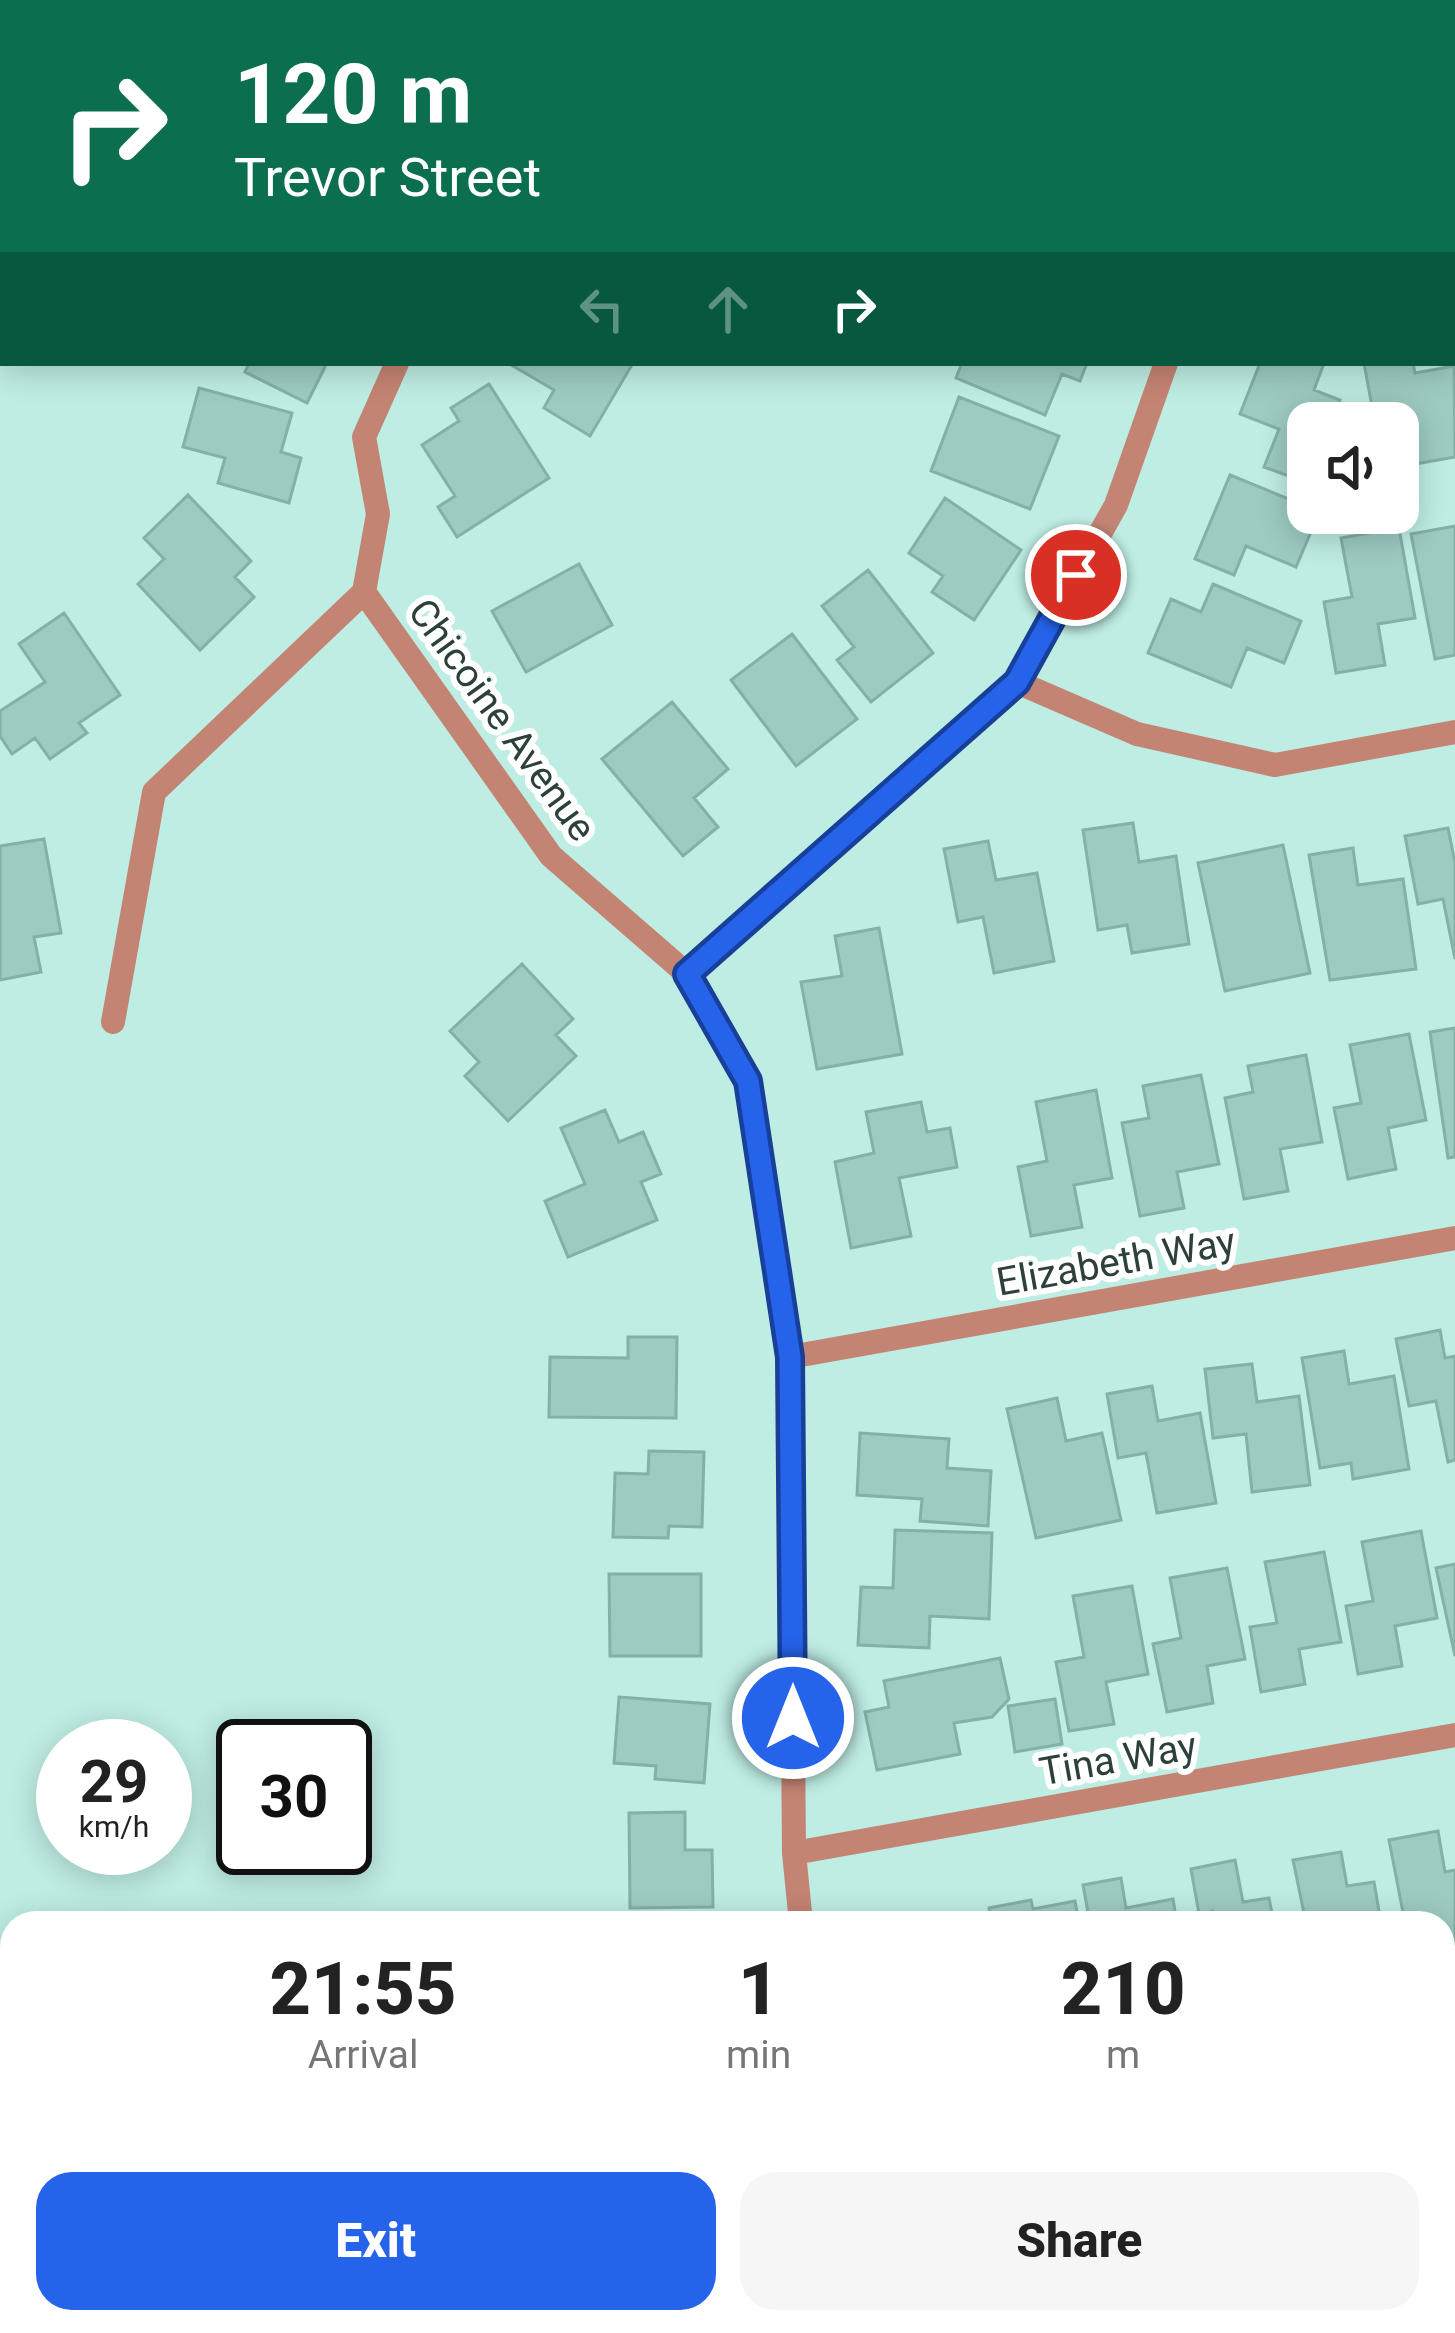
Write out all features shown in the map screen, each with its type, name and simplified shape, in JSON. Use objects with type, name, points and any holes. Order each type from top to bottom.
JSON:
[{"type":"street","name":"Chicoine Avenue","points":[[396,366],[364,437],[377,514],[364,592],[551,856],[687,974],[748,1081],[790,1357],[794,1853],[800,1911]]},
{"type":"street","points":[[687,974],[1017,682],[1116,505],[1165,366]]},
{"type":"street","points":[[113,1022],[154,792],[364,592]]},
{"type":"street","points":[[1017,682],[1137,734],[1275,765],[1455,732]]},
{"type":"street","name":"Elizabeth Way","points":[[790,1357],[1455,1238]]},
{"type":"street","name":"Tina Way","points":[[794,1853],[1455,1735]]},
{"type":"building","points":[[248,366],[326,366],[307,403],[245,372]]},
{"type":"building","points":[[513,366],[631,366],[590,436],[544,408],[554,390]]},
{"type":"building","points":[[961,366],[1086,366],[1080,381],[1062,374],[1045,415],[956,378]]},
{"type":"building","points":[[1259,366],[1323,366],[1314,390],[1340,400],[1287,402],[1287,475],[1264,467],[1279,429],[1240,414]]},
{"type":"building","points":[[1365,366],[1414,366],[1415,373],[1454,366],[1455,457],[1419,463],[1419,402],[1371,402]]},
{"type":"building","points":[[489,384],[549,478],[457,537],[438,507],[455,496],[422,445],[459,421],[451,408]]},
{"type":"building","points":[[199,388],[292,413],[281,452],[301,458],[289,503],[218,483],[225,458],[183,447]]},
{"type":"building","points":[[959,397],[1059,436],[1030,509],[931,471]]},
{"type":"building","points":[[1230,475],[1287,498],[1287,534],[1310,534],[1296,567],[1246,546],[1234,575],[1195,559]]},
{"type":"building","points":[[188,495],[251,561],[235,577],[254,597],[200,650],[138,584],[164,559],[144,538]]},
{"type":"building","points":[[945,498],[1021,550],[974,620],[932,592],[943,576],[909,553]]},
{"type":"building","points":[[1455,526],[1455,655],[1435,659],[1411,534]]},
{"type":"building","points":[[1400,534],[1415,618],[1378,624],[1385,665],[1336,673],[1324,602],[1352,597],[1341,538]]},
{"type":"building","points":[[579,564],[612,625],[526,672],[492,611]]},
{"type":"building","points":[[868,570],[933,653],[871,702],[837,660],[854,647],[822,606]]},
{"type":"building","points":[[1213,584],[1301,621],[1284,663],[1247,648],[1231,687],[1148,653],[1171,599],[1201,612]]},
{"type":"building","points":[[64,613],[120,695],[79,723],[87,733],[50,759],[35,738],[12,754],[0,736],[0,711],[45,682],[19,644]]},
{"type":"building","points":[[792,634],[857,719],[796,766],[731,680]]},
{"type":"building","points":[[672,702],[728,769],[694,798],[718,827],[683,856],[602,759]]},
{"type":"building","points":[[1133,823],[1139,862],[1176,856],[1189,944],[1132,953],[1127,925],[1098,930],[1083,830]]},
{"type":"building","points":[[1448,828],[1455,863],[1455,959],[1443,899],[1418,904],[1405,836]]},
{"type":"building","points":[[44,839],[61,933],[34,937],[41,972],[0,980],[0,846]]},
{"type":"building","points":[[988,841],[996,880],[1037,873],[1054,961],[994,973],[983,917],[958,922],[944,849]]},
{"type":"building","points":[[1283,845],[1310,973],[1225,991],[1198,863]]},
{"type":"building","points":[[1353,848],[1358,885],[1403,879],[1416,969],[1330,980],[1309,855]]},
{"type":"building","points":[[879,928],[902,1054],[817,1069],[801,982],[842,976],[835,936]]},
{"type":"building","points":[[522,964],[573,1019],[556,1035],[576,1056],[508,1121],[465,1076],[479,1062],[450,1031]]},
{"type":"building","points":[[1455,1028],[1455,1157],[1448,1158],[1430,1032]]},
{"type":"building","points":[[1409,1034],[1426,1120],[1388,1128],[1396,1169],[1348,1179],[1334,1108],[1361,1103],[1350,1045]]},
{"type":"building","points":[[1306,1055],[1322,1142],[1280,1149],[1288,1191],[1244,1199],[1225,1098],[1253,1092],[1248,1066]]},
{"type":"building","points":[[1201,1075],[1219,1164],[1177,1172],[1184,1208],[1140,1216],[1122,1123],[1149,1118],[1143,1086]]},
{"type":"building","points":[[1096,1090],[1112,1178],[1074,1185],[1082,1227],[1031,1236],[1018,1167],[1047,1161],[1036,1102]]},
{"type":"building","points":[[921,1102],[927,1132],[950,1128],[957,1167],[899,1178],[911,1236],[851,1248],[835,1162],[874,1153],[866,1112]]},
{"type":"building","points":[[605,1110],[619,1142],[643,1132],[661,1174],[641,1182],[657,1220],[568,1257],[545,1201],[585,1184],[561,1128]]},
{"type":"building","points":[[1440,1330],[1445,1358],[1455,1356],[1455,1460],[1448,1462],[1436,1401],[1409,1406],[1396,1339]]},
{"type":"building","points":[[628,1337],[677,1337],[676,1418],[549,1417],[550,1357],[628,1358]]},
{"type":"building","points":[[1344,1351],[1349,1384],[1394,1376],[1409,1469],[1353,1479],[1351,1463],[1320,1468],[1302,1358]]},
{"type":"building","points":[[1252,1364],[1257,1402],[1299,1396],[1310,1485],[1252,1492],[1246,1434],[1213,1438],[1205,1369]]},
{"type":"building","points":[[1152,1386],[1158,1421],[1200,1413],[1216,1503],[1157,1513],[1146,1453],[1118,1458],[1107,1394]]},
{"type":"building","points":[[1057,1398],[1066,1441],[1102,1433],[1121,1520],[1036,1538],[1007,1409]]},
{"type":"building","points":[[860,1433],[949,1439],[947,1468],[991,1471],[988,1526],[920,1521],[922,1499],[857,1495]]},
{"type":"building","points":[[649,1451],[704,1452],[702,1527],[669,1526],[668,1538],[613,1537],[615,1473],[648,1474]]},
{"type":"building","points":[[895,1530],[992,1533],[989,1619],[930,1616],[929,1648],[858,1645],[861,1587],[893,1588]]},
{"type":"building","points":[[1421,1531],[1437,1618],[1395,1626],[1402,1666],[1358,1674],[1346,1606],[1373,1601],[1362,1542]]},
{"type":"building","points":[[1324,1552],[1341,1642],[1299,1649],[1305,1684],[1261,1692],[1250,1627],[1277,1623],[1265,1562]]},
{"type":"building","points":[[1455,1564],[1455,1656],[1436,1568]]},
{"type":"building","points":[[1227,1568],[1245,1659],[1207,1666],[1213,1703],[1167,1712],[1153,1644],[1181,1638],[1170,1578]]},
{"type":"building","points":[[609,1574],[701,1574],[701,1656],[610,1656]]},
{"type":"building","points":[[1132,1586],[1148,1674],[1106,1682],[1114,1724],[1069,1731],[1056,1662],[1084,1657],[1073,1596]]},
{"type":"building","points":[[1000,1658],[1009,1699],[992,1717],[954,1723],[960,1754],[877,1770],[865,1712],[889,1707],[884,1681]]},
{"type":"building","points":[[619,1697],[710,1704],[704,1783],[655,1779],[656,1766],[614,1763]]},
{"type":"building","points":[[1055,1699],[1062,1744],[1015,1752],[1008,1706]]},
{"type":"building","points":[[685,1812],[685,1850],[712,1850],[713,1907],[630,1908],[629,1813]]},
{"type":"building","points":[[1438,1831],[1445,1872],[1455,1870],[1455,1911],[1403,1911],[1389,1840]]},
{"type":"building","points":[[1341,1852],[1347,1886],[1374,1882],[1379,1911],[1304,1911],[1293,1860]]},
{"type":"building","points":[[1235,1860],[1243,1902],[1269,1898],[1272,1911],[1198,1911],[1191,1869]]},
{"type":"building","points":[[1121,1878],[1126,1908],[1173,1899],[1175,1911],[1088,1911],[1083,1885]]},
{"type":"building","points":[[1031,1900],[1033,1909],[1075,1901],[1077,1911],[990,1911]]},
{"type":"route","points":[[793,1718],[790,1357],[748,1081],[687,974],[1017,682],[1076,575]]}]
